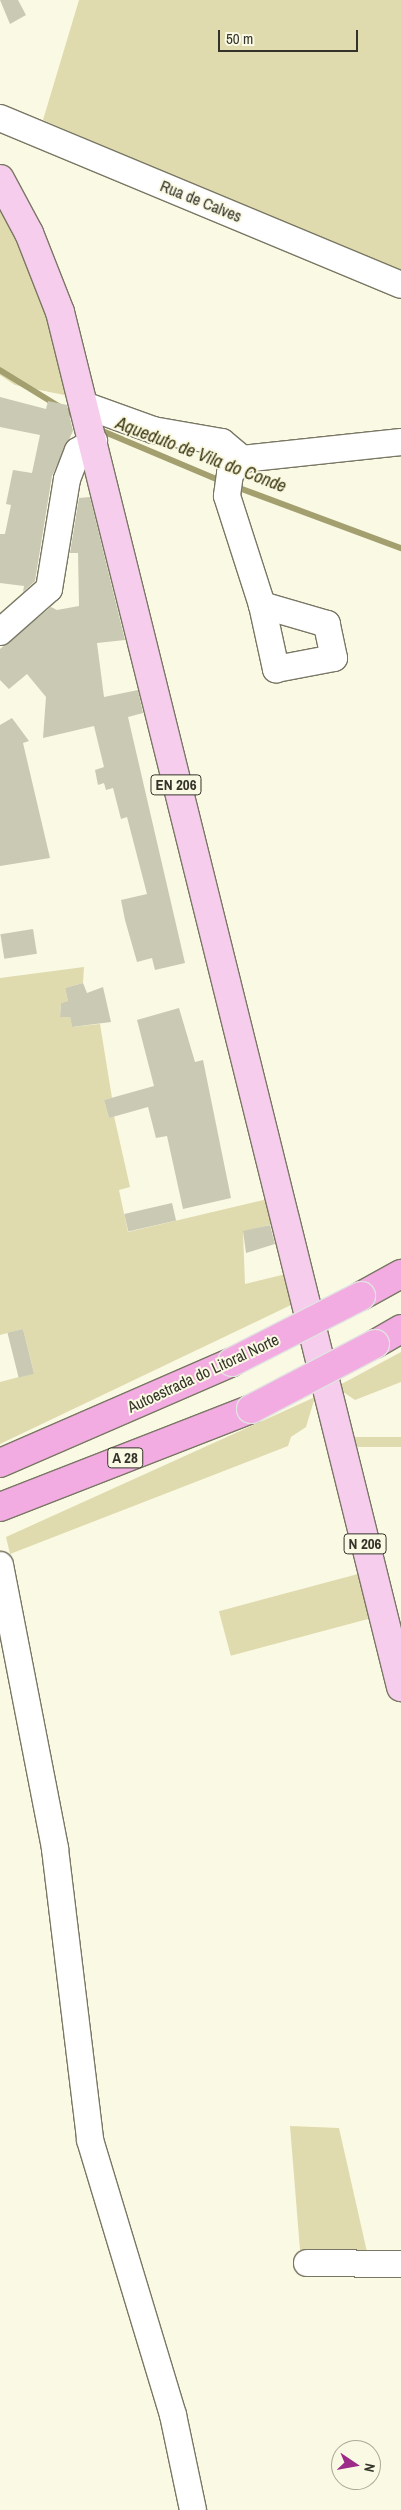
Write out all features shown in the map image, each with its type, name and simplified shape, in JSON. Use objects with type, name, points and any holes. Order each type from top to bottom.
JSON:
[{"type":"highway","name":"Autoestrada do Litoral Norte","points":[[0,1463],[232,1362],[401,1274]]},
{"type":"highway","name":"A 28","points":[[0,1507],[251,1409],[401,1329]]},
{"type":"main road","name":"EN 206","points":[[0,179],[46,270],[94,441],[329,1400]]},
{"type":"main road","name":"N 206","points":[[329,1400],[401,1687]]},
{"type":"street","name":"Rua de Calves","points":[[0,118],[401,284]]},
{"type":"street","points":[[84,406],[153,430],[222,442],[242,459]]},
{"type":"street","points":[[0,632],[49,589],[67,479],[78,451],[94,441]]},
{"type":"street","points":[[262,605],[227,496],[230,474],[242,459],[401,442]]},
{"type":"street","points":[[0,1569],[55,1849],[90,2140],[173,2415],[193,2510]]},
{"type":"street","points":[[307,2263],[401,2264]]},
{"type":"shaded area","points":[[79,0],[401,0],[401,274],[43,120]]},
{"type":"shaded area","points":[[0,201],[46,311],[69,396],[15,385],[0,375]]},
{"type":"shaded area","points":[[84,967],[83,983],[65,988],[68,1001],[61,1003],[60,1017],[70,1017],[72,1027],[100,1024],[112,1098],[104,1100],[109,1118],[114,1116],[130,1187],[119,1190],[128,1232],[268,1199],[272,1224],[243,1232],[245,1284],[286,1274],[291,1305],[0,1444],[0,1382],[34,1373],[23,1329],[0,1335],[0,978]]},
{"type":"shaded area","points":[[401,1352],[401,1382],[355,1400],[336,1387]]},
{"type":"shaded area","points":[[315,1397],[306,1427],[291,1437],[288,1446],[10,1554],[6,1537]]},
{"type":"shaded area","points":[[351,1437],[401,1437],[401,1447],[351,1447]]},
{"type":"shaded area","points":[[358,1574],[370,1618],[231,1656],[219,1611]]},
{"type":"shaded area","points":[[290,2126],[339,2128],[367,2252],[300,2250]]},
{"type":"building","points":[[0,0],[18,0],[26,15],[10,24]]},
{"type":"building","points":[[0,397],[46,409],[48,401],[67,405],[73,431],[52,476],[35,581],[23,592],[24,586],[0,583],[0,534],[5,534],[11,505],[6,504],[13,470],[32,473],[40,435],[0,427]]},
{"type":"building","points":[[90,497],[125,640],[97,643],[104,697],[138,690],[143,713],[128,717],[185,963],[155,970],[152,958],[137,962],[125,920],[121,900],[147,894],[127,817],[121,819],[113,788],[106,790],[104,783],[98,785],[95,770],[104,767],[94,726],[43,738],[46,697],[27,674],[9,689],[0,680],[0,649],[51,607],[57,610],[79,606],[78,553],[70,553],[79,498]]},
{"type":"building","points":[[12,718],[29,741],[23,743],[50,858],[0,866],[0,725]]},
{"type":"building","points":[[33,929],[37,954],[4,959],[0,934]]},
{"type":"building","points":[[83,983],[87,993],[103,987],[111,1022],[72,1027],[70,1017],[60,1017],[61,1003],[68,1001],[65,988]]},
{"type":"building","points":[[179,1008],[195,1062],[203,1060],[231,1198],[183,1209],[167,1136],[156,1138],[148,1107],[109,1118],[104,1100],[154,1086],[137,1020]]},
{"type":"building","points":[[172,1203],[176,1221],[128,1232],[124,1214]]},
{"type":"building","points":[[270,1225],[275,1244],[246,1253],[243,1231]]},
{"type":"building","points":[[23,1329],[34,1374],[19,1378],[7,1333]]},
{"type":"waterway","name":"Aqueduto de Vila do Conde","points":[[0,370],[75,416]]},
{"type":"waterway","name":"Aqueduto de Vila do Conde","points":[[98,429],[221,481]]},
{"type":"waterway","name":"Aqueduto de Vila do Conde","points":[[234,486],[401,548]]}]
